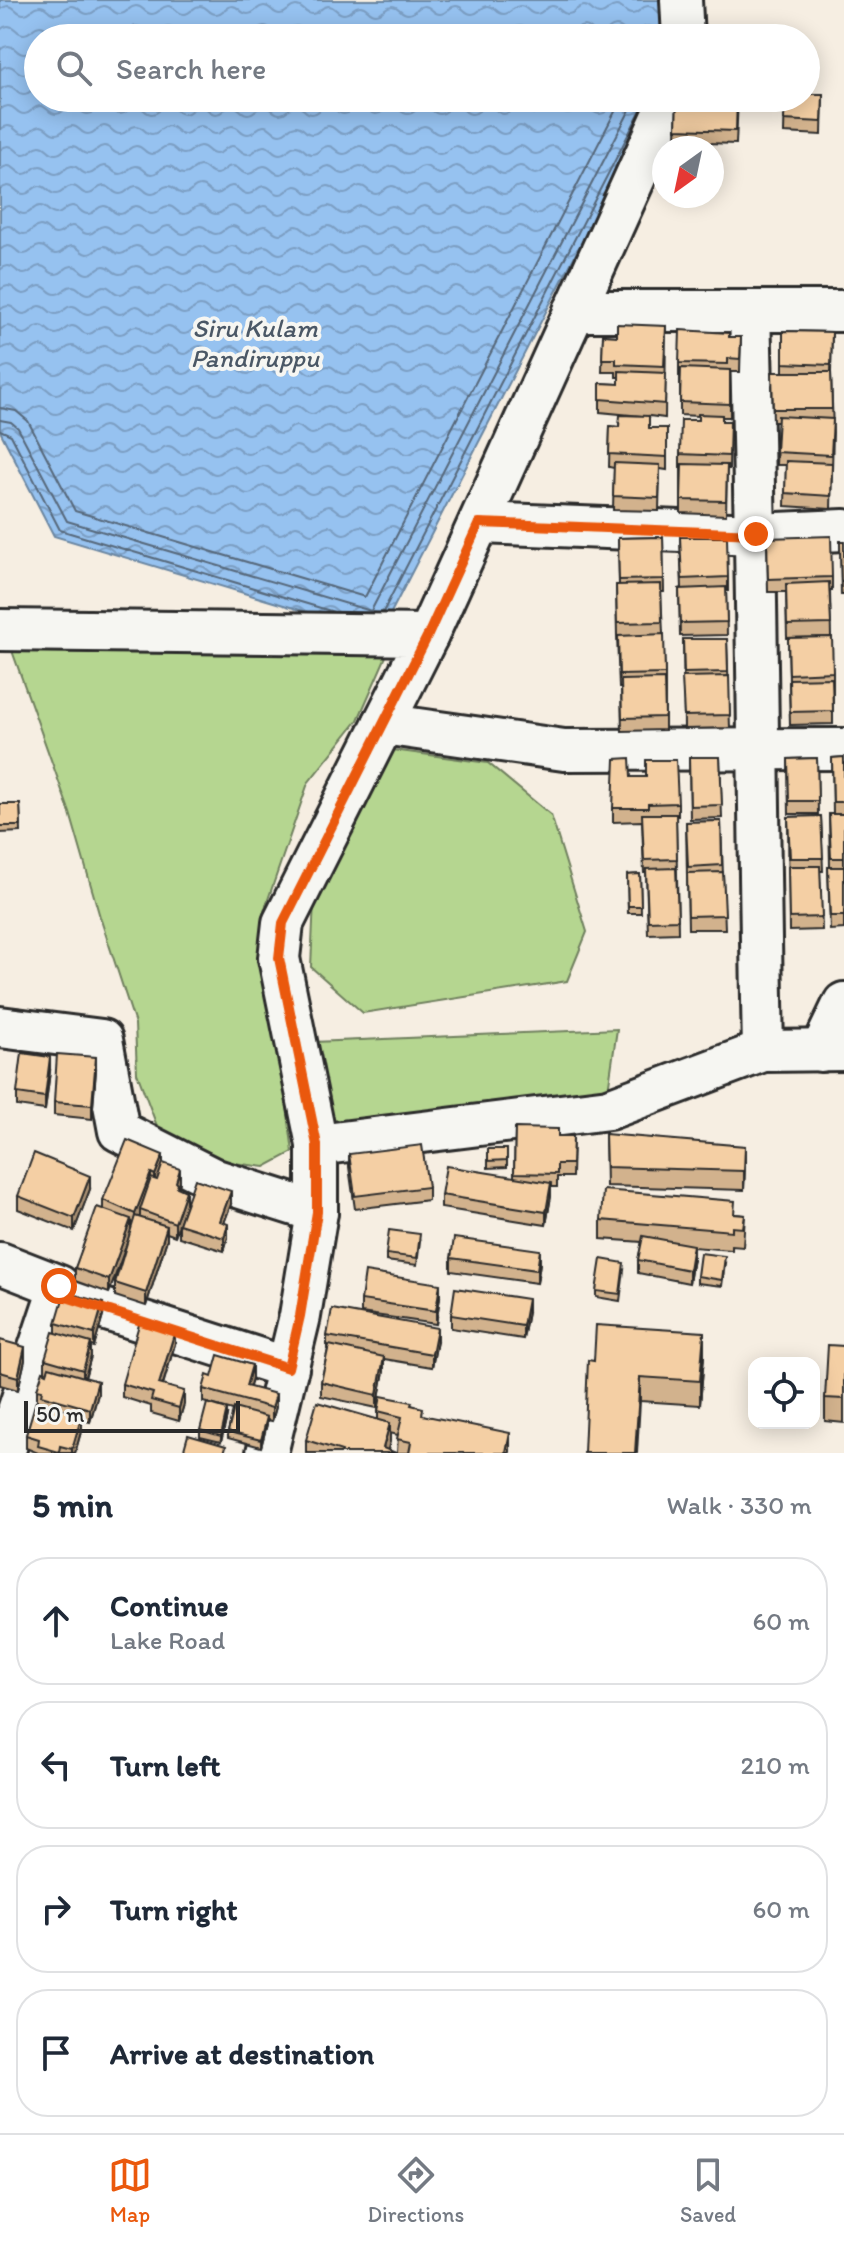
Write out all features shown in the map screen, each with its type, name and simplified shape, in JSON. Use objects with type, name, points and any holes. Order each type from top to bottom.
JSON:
[{"type":"street","points":[[681,0],[682,24]]},
{"type":"street","points":[[267,1453],[300,1316],[317,1212],[317,1145],[279,958],[283,923],[428,635],[665,112]]},
{"type":"street","points":[[574,311],[844,311]]},
{"type":"street","points":[[750,311],[763,1051]]},
{"type":"street","points":[[479,523],[756,534],[844,530]]},
{"type":"street","points":[[0,630],[428,635]]},
{"type":"street","points":[[383,724],[564,750],[844,749]]},
{"type":"street","points":[[317,1145],[609,1109],[763,1051],[832,1050],[844,1003]]},
{"type":"street","points":[[0,1027],[102,1040],[119,1131],[216,1180],[317,1212]]},
{"type":"street","points":[[0,1263],[59,1286],[4,1453]]},
{"type":"street","points":[[57,1294],[288,1368]]},
{"type":"green space","points":[[10,645],[387,654],[358,720],[308,783],[262,917],[293,1152],[265,1167],[210,1160],[157,1126],[137,1073],[135,1024],[70,813]]},
{"type":"green space","points":[[393,750],[488,763],[551,815],[587,932],[567,981],[363,1013],[311,967],[314,900]]},
{"type":"green space","points":[[617,1029],[608,1091],[336,1132],[314,1042]]},
{"type":"water","name":"Siru Kulam Pandiruppu","points":[[0,0],[681,0],[682,24],[24,24],[24,112],[649,112],[380,634],[54,536],[0,431]]},
{"type":"building","points":[[820,94],[823,94],[822,122],[784,120],[784,112],[820,112]]},
{"type":"building","points":[[677,112],[737,112],[736,131],[676,129]]},
{"type":"building","points":[[617,324],[666,326],[664,366],[616,364],[616,359],[602,359],[603,335],[617,336]]},
{"type":"building","points":[[680,330],[729,333],[729,337],[741,337],[740,359],[728,358],[728,364],[679,363]]},
{"type":"building","points":[[783,331],[832,332],[831,365],[783,363]]},
{"type":"building","points":[[681,368],[730,370],[730,404],[680,402]]},
{"type":"building","points":[[619,371],[666,373],[665,404],[600,399],[600,383],[619,384]]},
{"type":"building","points":[[772,372],[831,372],[832,409],[773,409]]},
{"type":"building","points":[[698,414],[722,415],[722,421],[730,421],[729,456],[680,454],[681,420],[698,420]]},
{"type":"building","points":[[620,415],[649,416],[649,428],[667,428],[667,457],[609,454],[610,426],[619,427]]},
{"type":"building","points":[[778,416],[833,419],[831,455],[776,452]]},
{"type":"building","points":[[786,461],[832,463],[831,496],[785,493]]},
{"type":"building","points":[[614,463],[660,465],[659,498],[613,496]]},
{"type":"building","points":[[682,464],[727,465],[726,501],[681,500]]},
{"type":"building","points":[[831,536],[832,577],[768,579],[767,538]]},
{"type":"building","points":[[663,537],[664,579],[619,580],[618,538]]},
{"type":"building","points":[[680,537],[727,537],[728,577],[682,579]]},
{"type":"building","points":[[840,541],[844,541],[844,582],[841,582]]},
{"type":"building","points":[[829,582],[831,624],[787,625],[786,584]]},
{"type":"building","points":[[661,584],[662,622],[617,623],[616,585]]},
{"type":"building","points":[[726,587],[727,622],[680,623],[679,589]]},
{"type":"building","points":[[664,634],[665,674],[619,675],[618,636]]},
{"type":"building","points":[[832,637],[833,672],[789,674],[788,638]]},
{"type":"building","points":[[683,639],[727,639],[728,672],[684,673]]},
{"type":"building","points":[[729,676],[730,715],[684,716],[682,677]]},
{"type":"building","points":[[832,678],[833,711],[790,712],[789,679]]},
{"type":"building","points":[[664,679],[665,717],[622,718],[621,680]]},
{"type":"building","points":[[689,757],[720,757],[722,805],[690,806]]},
{"type":"building","points":[[844,757],[844,802],[833,802],[832,758]]},
{"type":"building","points":[[630,758],[631,777],[646,777],[646,760],[676,760],[678,803],[648,804],[648,808],[613,808],[615,759]]},
{"type":"building","points":[[817,758],[818,801],[789,801],[788,759]]},
{"type":"building","points":[[0,804],[20,804],[21,826],[0,826]]},
{"type":"building","points":[[642,814],[676,814],[677,859],[644,860]]},
{"type":"building","points":[[829,814],[844,814],[844,858],[831,858]]},
{"type":"building","points":[[821,816],[823,858],[790,858],[788,817]]},
{"type":"building","points":[[721,821],[722,865],[688,867],[686,822]]},
{"type":"building","points":[[788,866],[820,866],[822,917],[789,918]]},
{"type":"building","points":[[828,867],[844,867],[844,916],[830,916]]},
{"type":"building","points":[[676,868],[678,920],[648,921],[646,869]]},
{"type":"building","points":[[723,872],[725,915],[688,916],[687,873]]},
{"type":"building","points":[[640,874],[641,906],[628,906],[627,875]]},
{"type":"building","points":[[22,1053],[50,1057],[45,1097],[17,1093]]},
{"type":"building","points":[[57,1054],[96,1057],[92,1105],[54,1102]]},
{"type":"building","points":[[515,1128],[558,1129],[558,1136],[573,1136],[572,1164],[557,1164],[557,1174],[514,1173]]},
{"type":"building","points":[[605,1134],[745,1146],[744,1171],[606,1167]]},
{"type":"building","points":[[127,1140],[163,1155],[155,1175],[151,1173],[135,1214],[103,1200]]},
{"type":"building","points":[[422,1145],[428,1187],[355,1196],[349,1154]]},
{"type":"building","points":[[488,1149],[507,1149],[507,1160],[488,1161]]},
{"type":"building","points":[[34,1153],[90,1176],[74,1218],[18,1196]]},
{"type":"building","points":[[163,1163],[180,1169],[177,1187],[186,1191],[175,1223],[140,1210],[151,1178],[157,1180]]},
{"type":"building","points":[[446,1166],[551,1183],[546,1212],[441,1195]]},
{"type":"building","points":[[195,1179],[231,1191],[220,1221],[228,1224],[224,1238],[179,1224]]},
{"type":"building","points":[[603,1190],[735,1201],[734,1214],[745,1215],[743,1228],[732,1227],[732,1231],[601,1220]]},
{"type":"building","points":[[97,1207],[131,1219],[109,1280],[75,1268]]},
{"type":"building","points":[[135,1216],[167,1226],[146,1293],[115,1283]]},
{"type":"building","points":[[389,1230],[420,1234],[417,1258],[386,1254]]},
{"type":"building","points":[[643,1236],[693,1245],[689,1270],[638,1260]]},
{"type":"building","points":[[454,1238],[540,1250],[537,1270],[451,1258]]},
{"type":"building","points":[[700,1253],[725,1256],[722,1280],[697,1276]]},
{"type":"building","points":[[601,1259],[624,1263],[620,1294],[596,1291]]},
{"type":"building","points":[[365,1272],[440,1284],[436,1311],[361,1300]]},
{"type":"building","points":[[455,1288],[528,1299],[523,1326],[451,1315]]},
{"type":"building","points":[[65,1292],[103,1303],[94,1334],[56,1323]]},
{"type":"building","points":[[332,1309],[437,1328],[432,1354],[327,1336]]},
{"type":"building","points":[[140,1321],[175,1331],[159,1384],[184,1391],[179,1408],[151,1400],[153,1393],[122,1384]]},
{"type":"building","points":[[596,1325],[704,1332],[700,1381],[640,1377],[635,1453],[584,1453],[588,1360],[594,1361]]},
{"type":"building","points":[[53,1332],[91,1343],[83,1370],[45,1359]]},
{"type":"building","points":[[0,1340],[25,1347],[18,1377],[0,1372]]},
{"type":"building","points":[[329,1345],[384,1357],[377,1395],[321,1382]]},
{"type":"building","points":[[828,1345],[844,1346],[844,1399],[825,1398]]},
{"type":"building","points":[[218,1355],[252,1365],[246,1386],[276,1394],[272,1408],[203,1389],[207,1375],[212,1377]]},
{"type":"building","points":[[49,1367],[98,1381],[90,1409],[41,1395],[42,1390],[37,1389],[43,1371],[47,1373]]},
{"type":"building","points":[[381,1396],[412,1402],[411,1405],[423,1408],[422,1415],[510,1433],[506,1453],[409,1453],[411,1442],[397,1439],[402,1417],[378,1411]]},
{"type":"building","points":[[36,1401],[82,1415],[72,1449],[60,1446],[59,1452],[38,1446],[39,1439],[26,1435]]},
{"type":"building","points":[[317,1402],[390,1423],[383,1448],[395,1453],[341,1453],[306,1440]]},
{"type":"building","points":[[207,1403],[227,1409],[221,1436],[200,1430]]},
{"type":"building","points":[[234,1408],[267,1417],[261,1440],[228,1432]]},
{"type":"building","points":[[188,1435],[226,1446],[224,1453],[183,1453]]},
{"type":"route","points":[[59,1286],[57,1294],[288,1368],[317,1212],[317,1145],[279,958],[283,923],[428,635],[479,523],[756,534]]}]
